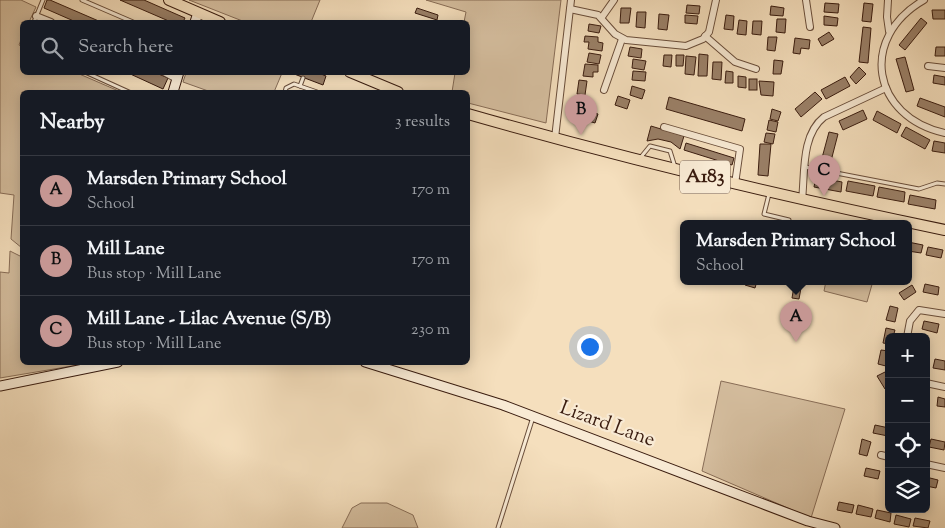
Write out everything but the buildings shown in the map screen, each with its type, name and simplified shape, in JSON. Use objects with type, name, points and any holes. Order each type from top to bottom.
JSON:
[{"type":"main road","points":[[168,0],[196,18]]},
{"type":"main road","points":[[357,75],[393,90]]},
{"type":"main road","name":"A183","points":[[470,115],[735,184],[897,220]]},
{"type":"main road","name":"A183","points":[[912,223],[945,230]]},
{"type":"street","points":[[555,138],[571,0]]},
{"type":"street","points":[[602,18],[614,0]]},
{"type":"street","points":[[570,9],[593,13],[602,18],[622,39],[686,46],[694,44],[704,36],[712,23],[716,0]]},
{"type":"street","points":[[806,0],[810,27]]},
{"type":"street","points":[[888,0],[887,17],[889,31]]},
{"type":"street","points":[[924,0],[910,9],[889,31],[884,41],[882,55],[886,88],[894,102],[916,123],[930,130],[945,133]]},
{"type":"street","points":[[704,36],[735,62],[756,69]]},
{"type":"street","points":[[604,90],[622,39]]},
{"type":"street","points":[[928,66],[945,68]]},
{"type":"street","points":[[174,90],[178,76]]},
{"type":"street","points":[[802,200],[808,142],[815,124],[824,117],[886,88]]},
{"type":"street","points":[[664,127],[740,149],[735,184]]},
{"type":"street","points":[[908,333],[910,321],[919,310],[945,314]]},
{"type":"street","points":[[0,386],[103,365]]},
{"type":"street","name":"Lizard Lane","points":[[374,365],[533,417],[808,521],[835,528]]},
{"type":"street","points":[[930,383],[945,387]]},
{"type":"street","points":[[881,455],[885,456]]},
{"type":"street","points":[[930,465],[945,468]]},
{"type":"lane","points":[[35,19],[43,0]]},
{"type":"lane","points":[[82,0],[128,20]]},
{"type":"lane","points":[[92,75],[125,90]]},
{"type":"lane","points":[[300,86],[303,78]]},
{"type":"lane","points":[[286,90],[290,85],[311,90]]},
{"type":"lane","points":[[639,160],[650,146],[670,151],[675,169]]},
{"type":"lane","points":[[805,167],[918,189],[937,183],[945,184]]},
{"type":"lane","points":[[769,192],[764,214],[790,220]]},
{"type":"lane","points":[[498,528],[533,417]]},
{"type":"shaded area","points":[[0,0],[21,0],[36,7],[30,20],[20,20],[20,75],[82,75],[116,90],[20,90],[20,246],[11,239],[14,195],[0,193]]},
{"type":"shaded area","points":[[189,0],[320,0],[312,20],[240,20]]},
{"type":"shaded area","points":[[426,0],[561,0],[546,123],[470,104],[470,90],[452,90],[455,75],[470,75],[470,20],[464,20],[466,12]]},
{"type":"shaded area","points":[[185,75],[281,75],[275,90],[205,90],[183,82]]},
{"type":"shaded area","points":[[10,251],[20,256],[20,365],[78,365],[0,378],[0,272],[9,273]]},
{"type":"shaded area","points":[[825,285],[872,285],[867,302],[824,291]]},
{"type":"shaded area","points":[[721,381],[845,409],[811,518],[702,471]]},
{"type":"shaded area","points":[[361,503],[387,503],[413,515],[418,528],[342,528],[352,508]]},
{"type":"place","name":"Mill Lane","points":[[581,135]]},
{"type":"place","name":"Mill Lane - Lilac Avenue (S/B)","points":[[824,196]]},
{"type":"place","name":"Marsden Primary School","points":[[796,342]]}]
